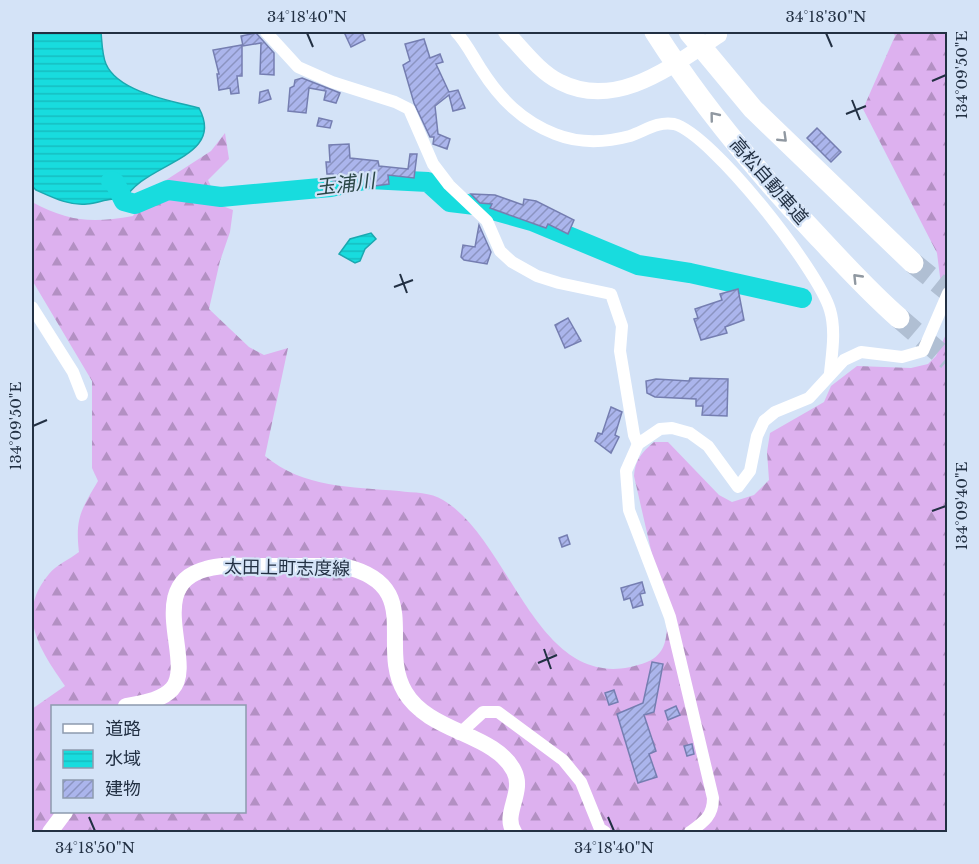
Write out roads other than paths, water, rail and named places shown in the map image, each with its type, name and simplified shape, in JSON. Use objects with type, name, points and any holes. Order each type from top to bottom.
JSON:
[{"type":"highway","name":"高松自動車道","points":[[655,32],[703,103],[772,187],[879,301],[899,318]]},
{"type":"highway","name":"高松自動車道","points":[[689,32],[753,109],[913,264]]},
{"type":"main road","points":[[506,32],[558,81],[583,91],[610,92],[632,87],[716,35]]},
{"type":"main road","name":"太田上町志度線","points":[[130,705],[163,696],[174,687],[179,674],[173,613],[179,591],[193,574],[219,566],[343,566],[359,570],[373,578],[385,590],[393,604],[396,621],[397,672],[409,700],[419,710],[459,734],[480,741],[494,749],[514,770],[518,783],[510,819],[514,832]]},
{"type":"main road","points":[[50,832],[63,813]]},
{"type":"street","points":[[266,32],[297,66],[332,82],[395,102],[409,109],[433,164],[448,185],[487,221],[500,251],[512,262],[537,276],[611,294],[622,326],[620,351],[634,435],[638,444]]},
{"type":"street","points":[[456,32],[503,100],[527,120],[554,134],[579,142],[602,142],[632,135],[659,124],[674,124],[690,132],[734,174],[799,253],[820,286],[830,310],[833,328],[830,374]]},
{"type":"street","points":[[690,832],[708,818],[713,809],[713,798],[670,617],[629,510],[626,471],[638,444],[660,429],[672,428],[690,433],[708,446],[738,487],[750,471],[757,436],[764,421],[775,412],[809,398],[844,360],[861,352],[902,357],[923,351],[948,293]]},
{"type":"street","points":[[32,307],[74,372],[82,394]]},
{"type":"street","points":[[459,734],[483,712],[498,712],[512,721],[528,736],[563,759],[581,782],[600,829],[605,832]]},
{"type":"water","points":[[32,32],[101,32],[106,64],[112,74],[122,82],[147,94],[199,108],[205,125],[202,139],[179,159],[147,177],[124,201],[110,199],[74,204],[36,190],[32,186]]},
{"type":"water","points":[[371,233],[376,239],[365,249],[360,261],[355,263],[339,254],[350,239]]},
{"type":"waterway","name":"玉浦川","points":[[111,181],[115,183],[124,201],[135,204],[168,190],[221,197],[331,187],[369,179],[428,182],[450,202],[475,205],[532,221],[638,265],[690,273],[802,298]]},
{"type":"tunnel","points":[[913,263],[948,291]]},
{"type":"tunnel","points":[[899,318],[948,360]]}]
